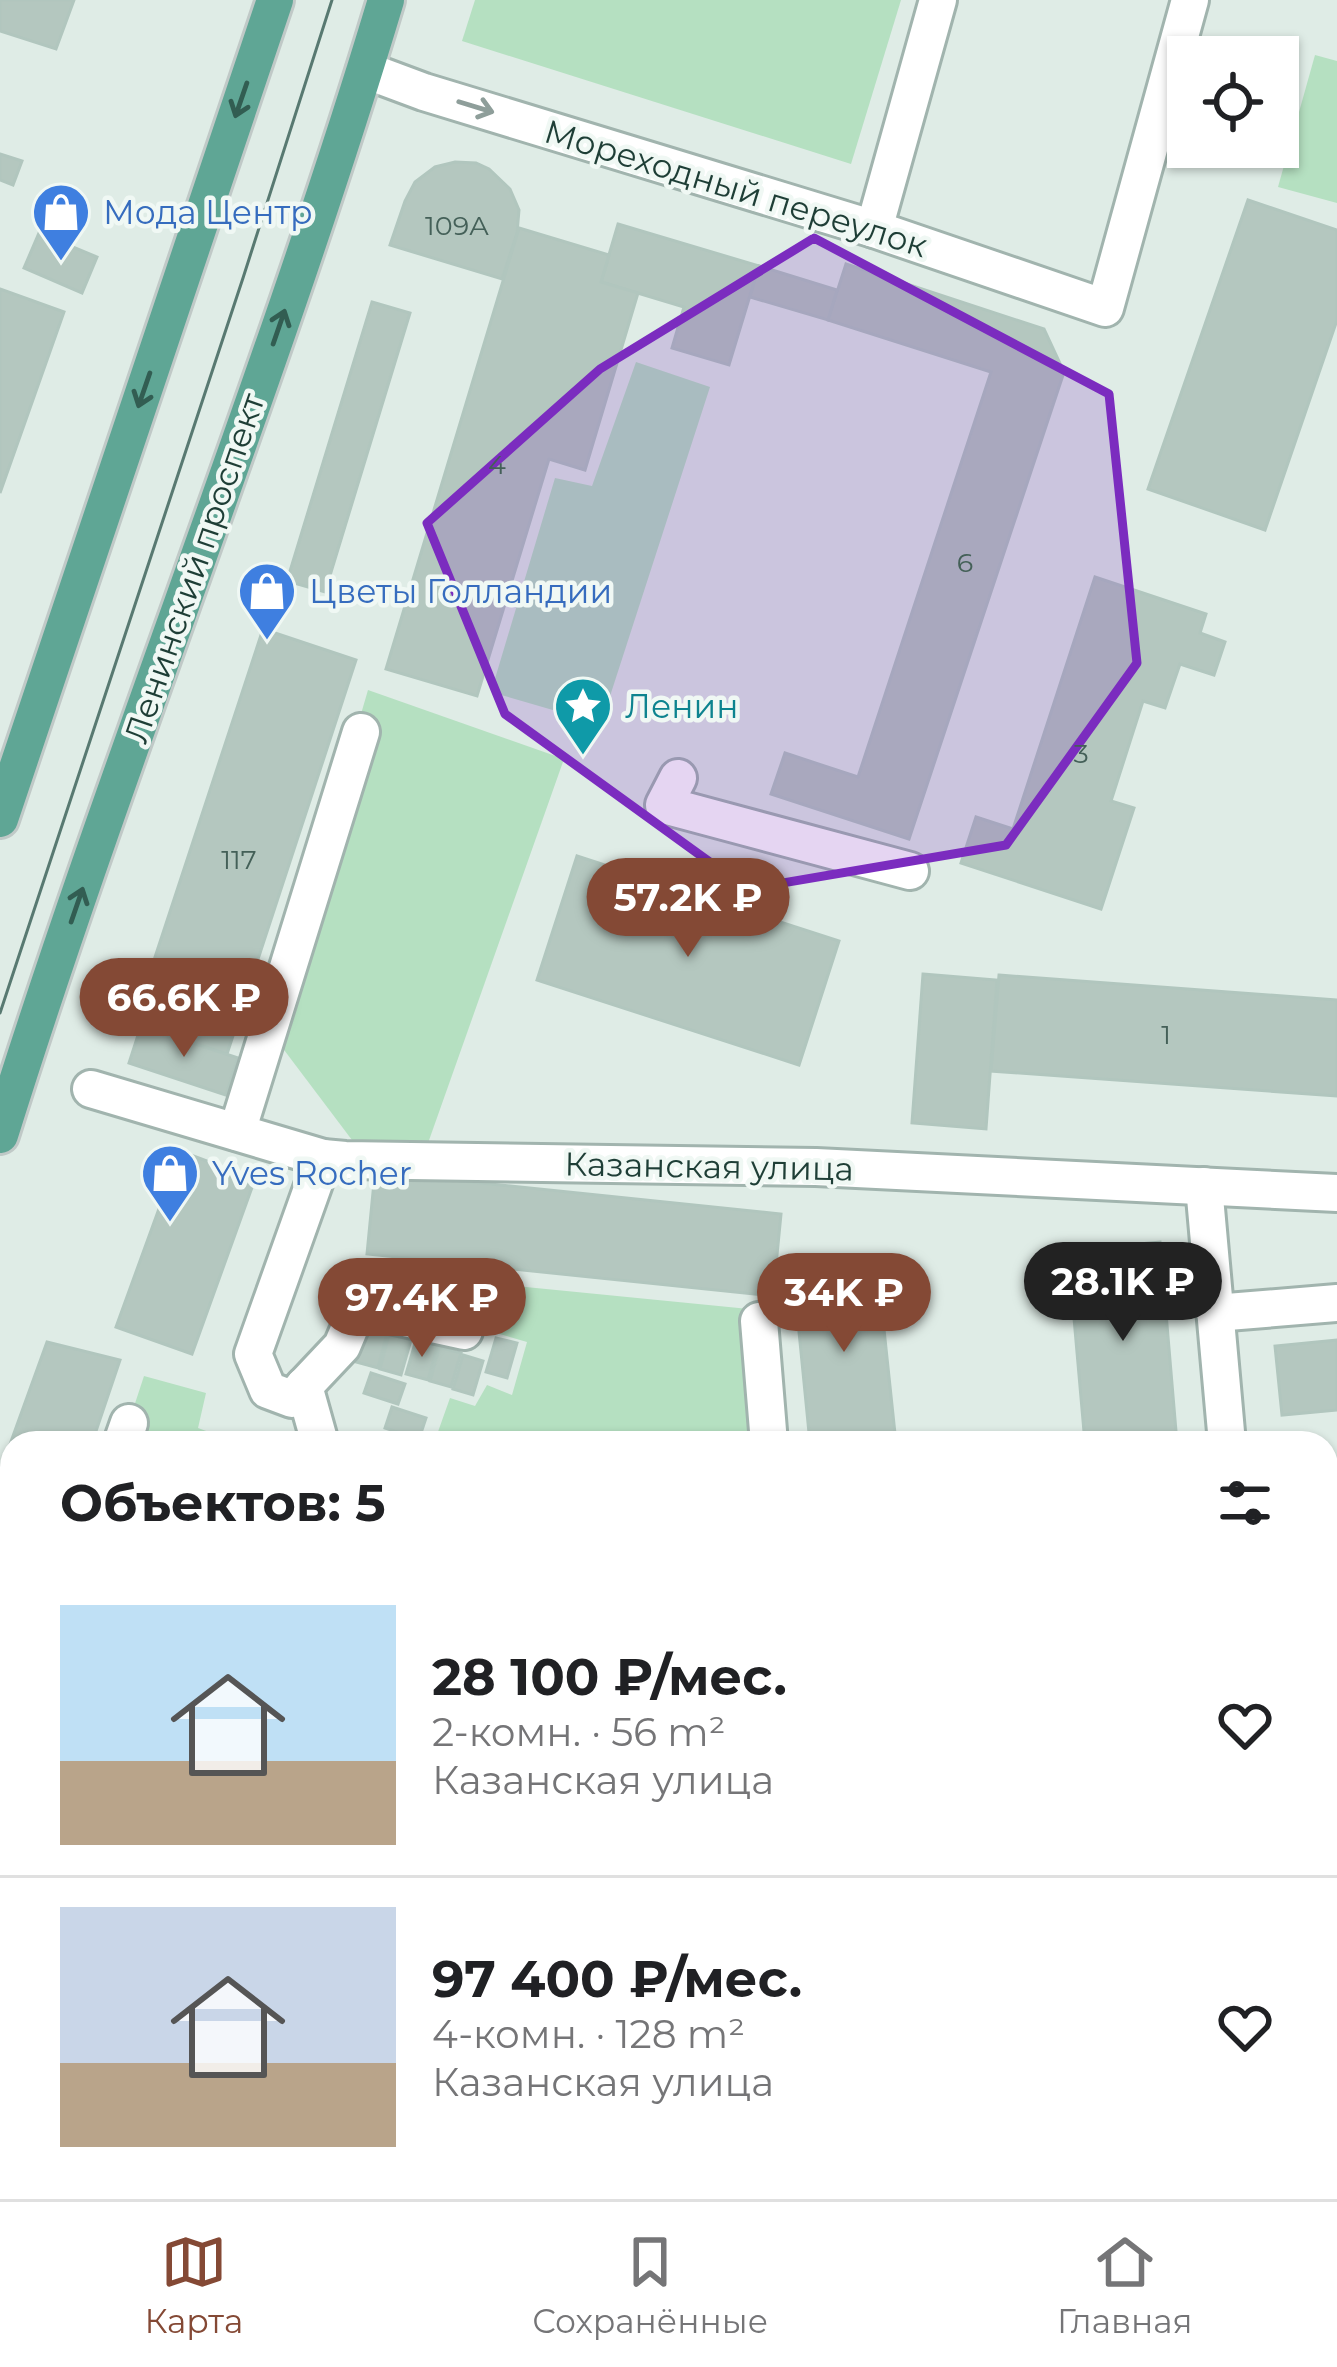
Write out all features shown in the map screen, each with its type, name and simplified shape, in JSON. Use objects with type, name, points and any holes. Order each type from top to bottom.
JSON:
[{"type":"main road","points":[[0,819],[274,0]]},
{"type":"main road","name":"Ленинский проспект","points":[[0,1135],[298,274],[386,0]]},
{"type":"street","points":[[874,229],[938,0]]},
{"type":"street","name":"Мореходный переулок","points":[[365,70],[874,229],[1105,308],[1190,0]]},
{"type":"street","points":[[237,1132],[361,732]]},
{"type":"street","points":[[678,778],[664,805],[910,871]]},
{"type":"street","name":"Казанская улица","points":[[91,1089],[323,1158],[816,1167],[1337,1193]]},
{"type":"street","points":[[323,1158],[253,1354],[268,1390],[292,1399],[342,1346],[358,1308],[464,1331]]},
{"type":"street","points":[[1204,1186],[1226,1431]]},
{"type":"street","points":[[1216,1313],[1337,1303]]},
{"type":"street","points":[[759,1321],[768,1431]]},
{"type":"street","points":[[304,1386],[317,1431]]},
{"type":"highlighted area","points":[[814,238],[1109,394],[1137,663],[1006,845],[747,889],[505,714],[427,523],[600,369]]},
{"type":"green space","points":[[475,0],[901,0],[851,164],[462,41]]},
{"type":"green space","points":[[1315,55],[1337,61],[1337,203],[1278,187],[1283,168],[1299,168],[1299,112]]},
{"type":"green space","points":[[636,362],[710,387],[601,724],[491,692],[555,478],[592,486]]},
{"type":"green space","points":[[368,690],[564,759],[427,1146],[355,1144],[269,1030]]},
{"type":"green space","points":[[374,1272],[759,1310],[768,1431],[438,1431],[450,1398],[475,1406],[487,1385],[512,1395],[527,1342],[366,1295]]},
{"type":"green space","points":[[144,1376],[206,1393],[198,1428],[206,1431],[126,1431]]},
{"type":"building","points":[[0,0],[74,0],[56,49],[0,31]]},
{"type":"building","points":[[0,154],[22,161],[13,185],[0,180]]},
{"type":"building","points":[[455,162],[489,169],[510,189],[519,210],[502,279],[390,245],[415,182],[435,167]]},
{"type":"building","points":[[1248,200],[1337,230],[1337,320],[1265,530],[1148,489]]},
{"type":"building","points":[[618,224],[759,266],[729,365],[672,348],[684,307],[601,282]]},
{"type":"building","points":[[519,228],[609,255],[601,282],[638,293],[585,470],[549,459],[477,696],[386,669]]},
{"type":"building","name":"Мода Центр","points":[[39,233],[97,257],[82,293],[24,268]]},
{"type":"building","points":[[846,264],[1044,329],[1064,372],[909,839],[771,794],[785,753],[858,777],[991,372],[828,320]]},
{"type":"building","points":[[759,266],[837,290],[828,320],[750,297]]},
{"type":"building","points":[[0,289],[64,312],[0,493]]},
{"type":"building","points":[[372,302],[410,313],[325,592],[287,581]]},
{"type":"building","points":[[1095,577],[1206,614],[1200,633],[1225,642],[1214,675],[1180,664],[1165,708],[1143,701],[1111,801],[1134,808],[1101,909],[961,863],[976,817],[1013,829]]},
{"type":"building","points":[[263,629],[356,660],[227,1054],[133,1024]]},
{"type":"building","points":[[577,856],[839,941],[799,1065],[537,980]]},
{"type":"building","points":[[923,974],[997,980],[986,1129],[912,1123]]},
{"type":"building","points":[[999,975],[1337,1000],[1337,1096],[991,1071]]},
{"type":"building","points":[[141,1026],[238,1058],[226,1095],[129,1063]]},
{"type":"building","points":[[180,1151],[255,1179],[192,1354],[116,1327]]},
{"type":"building","points":[[375,1172],[781,1214],[773,1296],[367,1254]]},
{"type":"building","points":[[1160,1242],[1176,1431],[1084,1431],[1068,1250]]},
{"type":"building","points":[[877,1263],[895,1431],[809,1431],[793,1271]]},
{"type":"building","points":[[366,1328],[387,1334],[378,1368],[356,1362]]},
{"type":"building","points":[[389,1334],[411,1340],[401,1375],[380,1369]]},
{"type":"building","points":[[496,1338],[517,1343],[507,1378],[486,1372]]},
{"type":"building","points":[[416,1340],[438,1345],[428,1380],[406,1374]]},
{"type":"building","points":[[1337,1340],[1337,1410],[1282,1415],[1275,1346]]},
{"type":"building","points":[[47,1342],[120,1360],[96,1431],[15,1431]]},
{"type":"building","points":[[439,1347],[461,1353],[451,1387],[430,1381]]},
{"type":"building","points":[[463,1355],[483,1361],[473,1395],[453,1389]]},
{"type":"building","points":[[371,1373],[405,1384],[398,1404],[364,1393]]},
{"type":"building","points":[[392,1407],[426,1418],[422,1431],[385,1428]]},
{"type":"tram line","points":[[0,1013],[332,0]]},
{"type":"place","name":"Мода Центр","points":[[61,263]]},
{"type":"place","name":"Цветы Голландии","points":[[267,642]]},
{"type":"place","name":"Ленин","points":[[583,757]]},
{"type":"place","name":"Yves Rocher","points":[[170,1224]]}]
